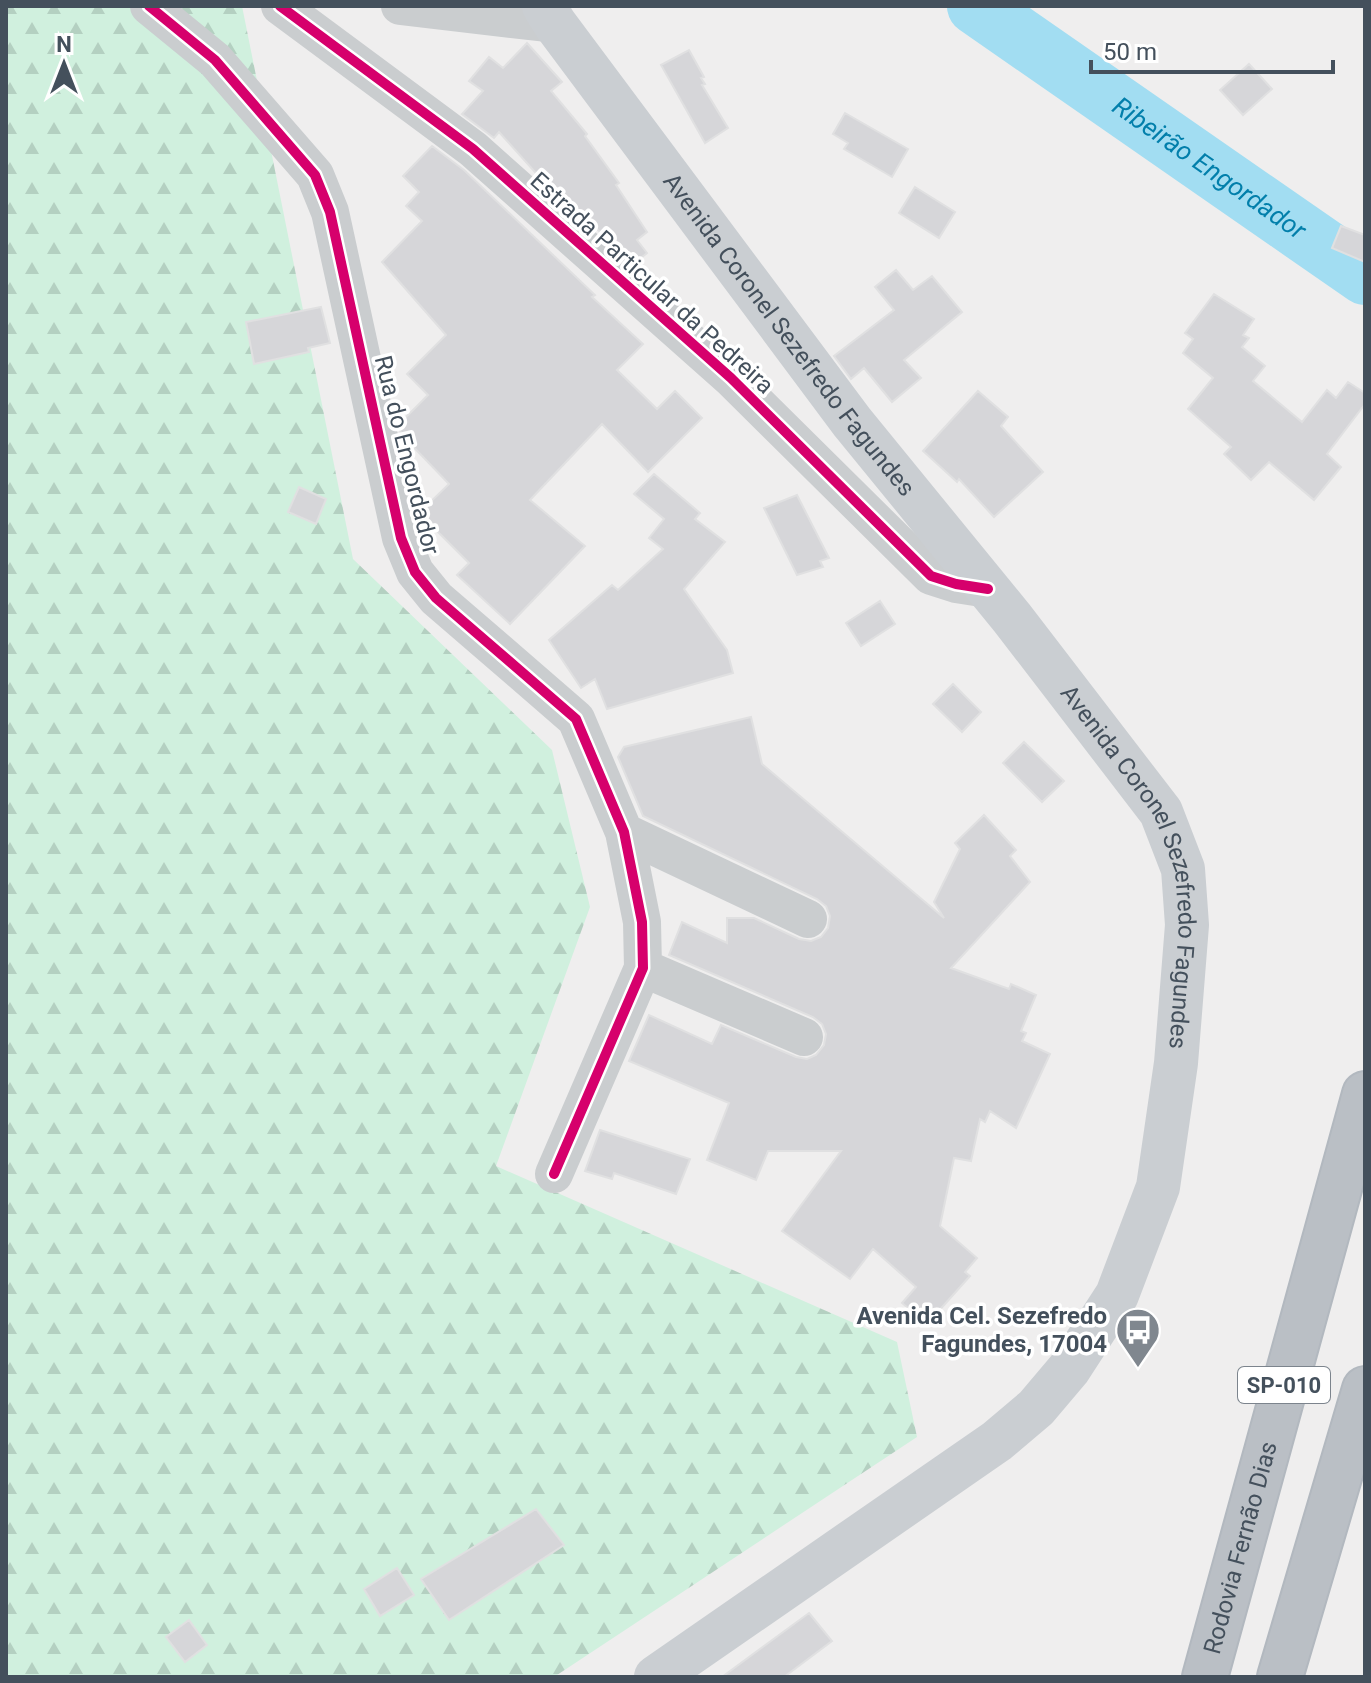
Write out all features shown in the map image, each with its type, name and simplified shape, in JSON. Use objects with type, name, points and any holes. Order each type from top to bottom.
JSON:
[{"type":"highway","name":"Rodovia Fernão Dias","points":[[1205,1677],[1365,1094]]},
{"type":"highway","name":"SP-010","points":[[1280,1677],[1365,1389]]},
{"type":"main road","name":"Avenida Coronel Sezefredo Fagundes","points":[[550,15],[852,422],[988,589],[1161,812],[1183,869],[1187,925],[1176,1063],[1158,1187],[1117,1295],[1069,1369],[1036,1408],[997,1441],[656,1677]]},
{"type":"street","name":"Rua do Engordador","points":[[149,6],[215,60],[315,175],[330,212],[401,538],[415,572],[436,598],[576,719],[624,832],[642,922],[643,968],[554,1174]]},
{"type":"street","name":"Estrada Particular da Pedreira","points":[[280,6],[473,149],[731,378],[931,576],[988,589]]},
{"type":"street","points":[[400,6],[550,15]]},
{"type":"street","points":[[624,832],[808,919]]},
{"type":"street","points":[[643,968],[804,1037]]},
{"type":"green space","points":[[6,6],[242,6],[353,559],[552,750],[590,907],[496,1166],[897,1342],[917,1437],[554,1677],[6,1677]]},
{"type":"building","points":[[527,43],[562,82],[551,91],[587,134],[585,136],[619,183],[616,185],[647,232],[637,240],[647,253],[635,263],[543,181],[499,132],[494,138],[462,114],[483,91],[469,81],[489,57],[503,68]]},
{"type":"building","points":[[689,50],[704,77],[701,78],[705,84],[702,85],[728,128],[705,143],[661,65]]},
{"type":"building","points":[[1249,64],[1272,89],[1243,115],[1220,90]]},
{"type":"building","points":[[845,113],[908,149],[892,177],[844,149],[848,143],[833,134]]},
{"type":"building","points":[[432,146],[464,170],[643,344],[617,370],[657,409],[675,391],[702,418],[648,472],[602,424],[530,500],[585,546],[510,624],[457,575],[469,563],[419,513],[449,484],[401,434],[399,424],[428,395],[407,374],[446,335],[382,262],[422,221],[406,206],[419,192],[403,176]]},
{"type":"building","points":[[915,187],[955,212],[939,238],[899,213]]},
{"type":"building","points":[[1341,226],[1365,235],[1365,262],[1332,248]]},
{"type":"building","points":[[896,270],[913,290],[932,276],[962,312],[904,360],[921,378],[892,402],[864,368],[851,379],[834,356],[894,310],[875,287]]},
{"type":"building","points":[[1214,294],[1254,319],[1243,335],[1249,338],[1242,347],[1265,366],[1253,381],[1302,422],[1327,390],[1336,398],[1348,382],[1365,393],[1365,404],[1327,454],[1341,467],[1314,500],[1269,462],[1251,480],[1224,454],[1231,447],[1188,409],[1213,378],[1183,353],[1193,339],[1185,333]]},
{"type":"building","points":[[321,307],[330,343],[308,348],[309,352],[254,364],[246,322]]},
{"type":"building","points":[[978,391],[1008,417],[1001,426],[1043,472],[994,517],[959,479],[957,482],[923,451]]},
{"type":"building","points":[[654,474],[700,513],[695,519],[725,542],[684,589],[727,650],[733,673],[607,709],[595,679],[581,688],[549,640],[612,585],[618,590],[663,549],[649,538],[664,519],[634,494]]},
{"type":"building","points":[[299,487],[326,499],[316,524],[288,512]]},
{"type":"building","points":[[797,495],[829,558],[820,561],[823,567],[797,575],[764,508]]},
{"type":"building","points":[[880,601],[895,624],[861,646],[846,623]]},
{"type":"building","points":[[953,684],[981,712],[962,732],[933,704]]},
{"type":"building","points":[[751,717],[762,764],[944,918],[934,902],[960,849],[955,843],[984,815],[1016,850],[1010,856],[1030,882],[951,968],[1009,989],[1011,984],[1036,995],[1021,1031],[1026,1033],[1022,1041],[1050,1054],[1016,1128],[990,1111],[985,1122],[980,1119],[971,1161],[954,1158],[940,1226],[977,1258],[965,1272],[970,1276],[927,1324],[902,1303],[916,1287],[873,1249],[850,1279],[782,1231],[841,1151],[768,1151],[756,1180],[707,1160],[729,1103],[629,1061],[649,1015],[712,1044],[721,1025],[796,1057],[807,1059],[816,1055],[824,1045],[826,1034],[822,1024],[813,1017],[669,955],[682,922],[727,943],[727,918],[754,918],[799,939],[811,941],[821,937],[828,928],[830,916],[826,906],[643,816],[618,757],[624,747]]},
{"type":"building","points":[[1024,742],[1064,781],[1042,802],[1003,763]]},
{"type":"building","points":[[600,1130],[690,1159],[676,1194],[614,1173],[612,1179],[585,1171]]},
{"type":"building","points":[[536,1509],[564,1545],[449,1620],[421,1579]]},
{"type":"building","points":[[397,1568],[414,1595],[380,1616],[364,1589]]},
{"type":"building","points":[[809,1613],[832,1641],[784,1677],[722,1677]]},
{"type":"building","points":[[189,1620],[207,1645],[185,1662],[166,1637]]},
{"type":"waterway","name":"Ribeirão Engordador","points":[[976,6],[1365,276]]},
{"type":"cycle path","points":[[149,6],[215,60],[315,175],[330,212],[401,538],[415,572],[436,598],[576,719],[624,832],[642,922],[643,968],[554,1174]]},
{"type":"cycle path","points":[[280,6],[473,149],[731,378],[931,576],[988,589]]},
{"type":"place","name":"Avenida Cel. Sezefredo Fagundes, 17004","points":[[1138,1369]]}]
